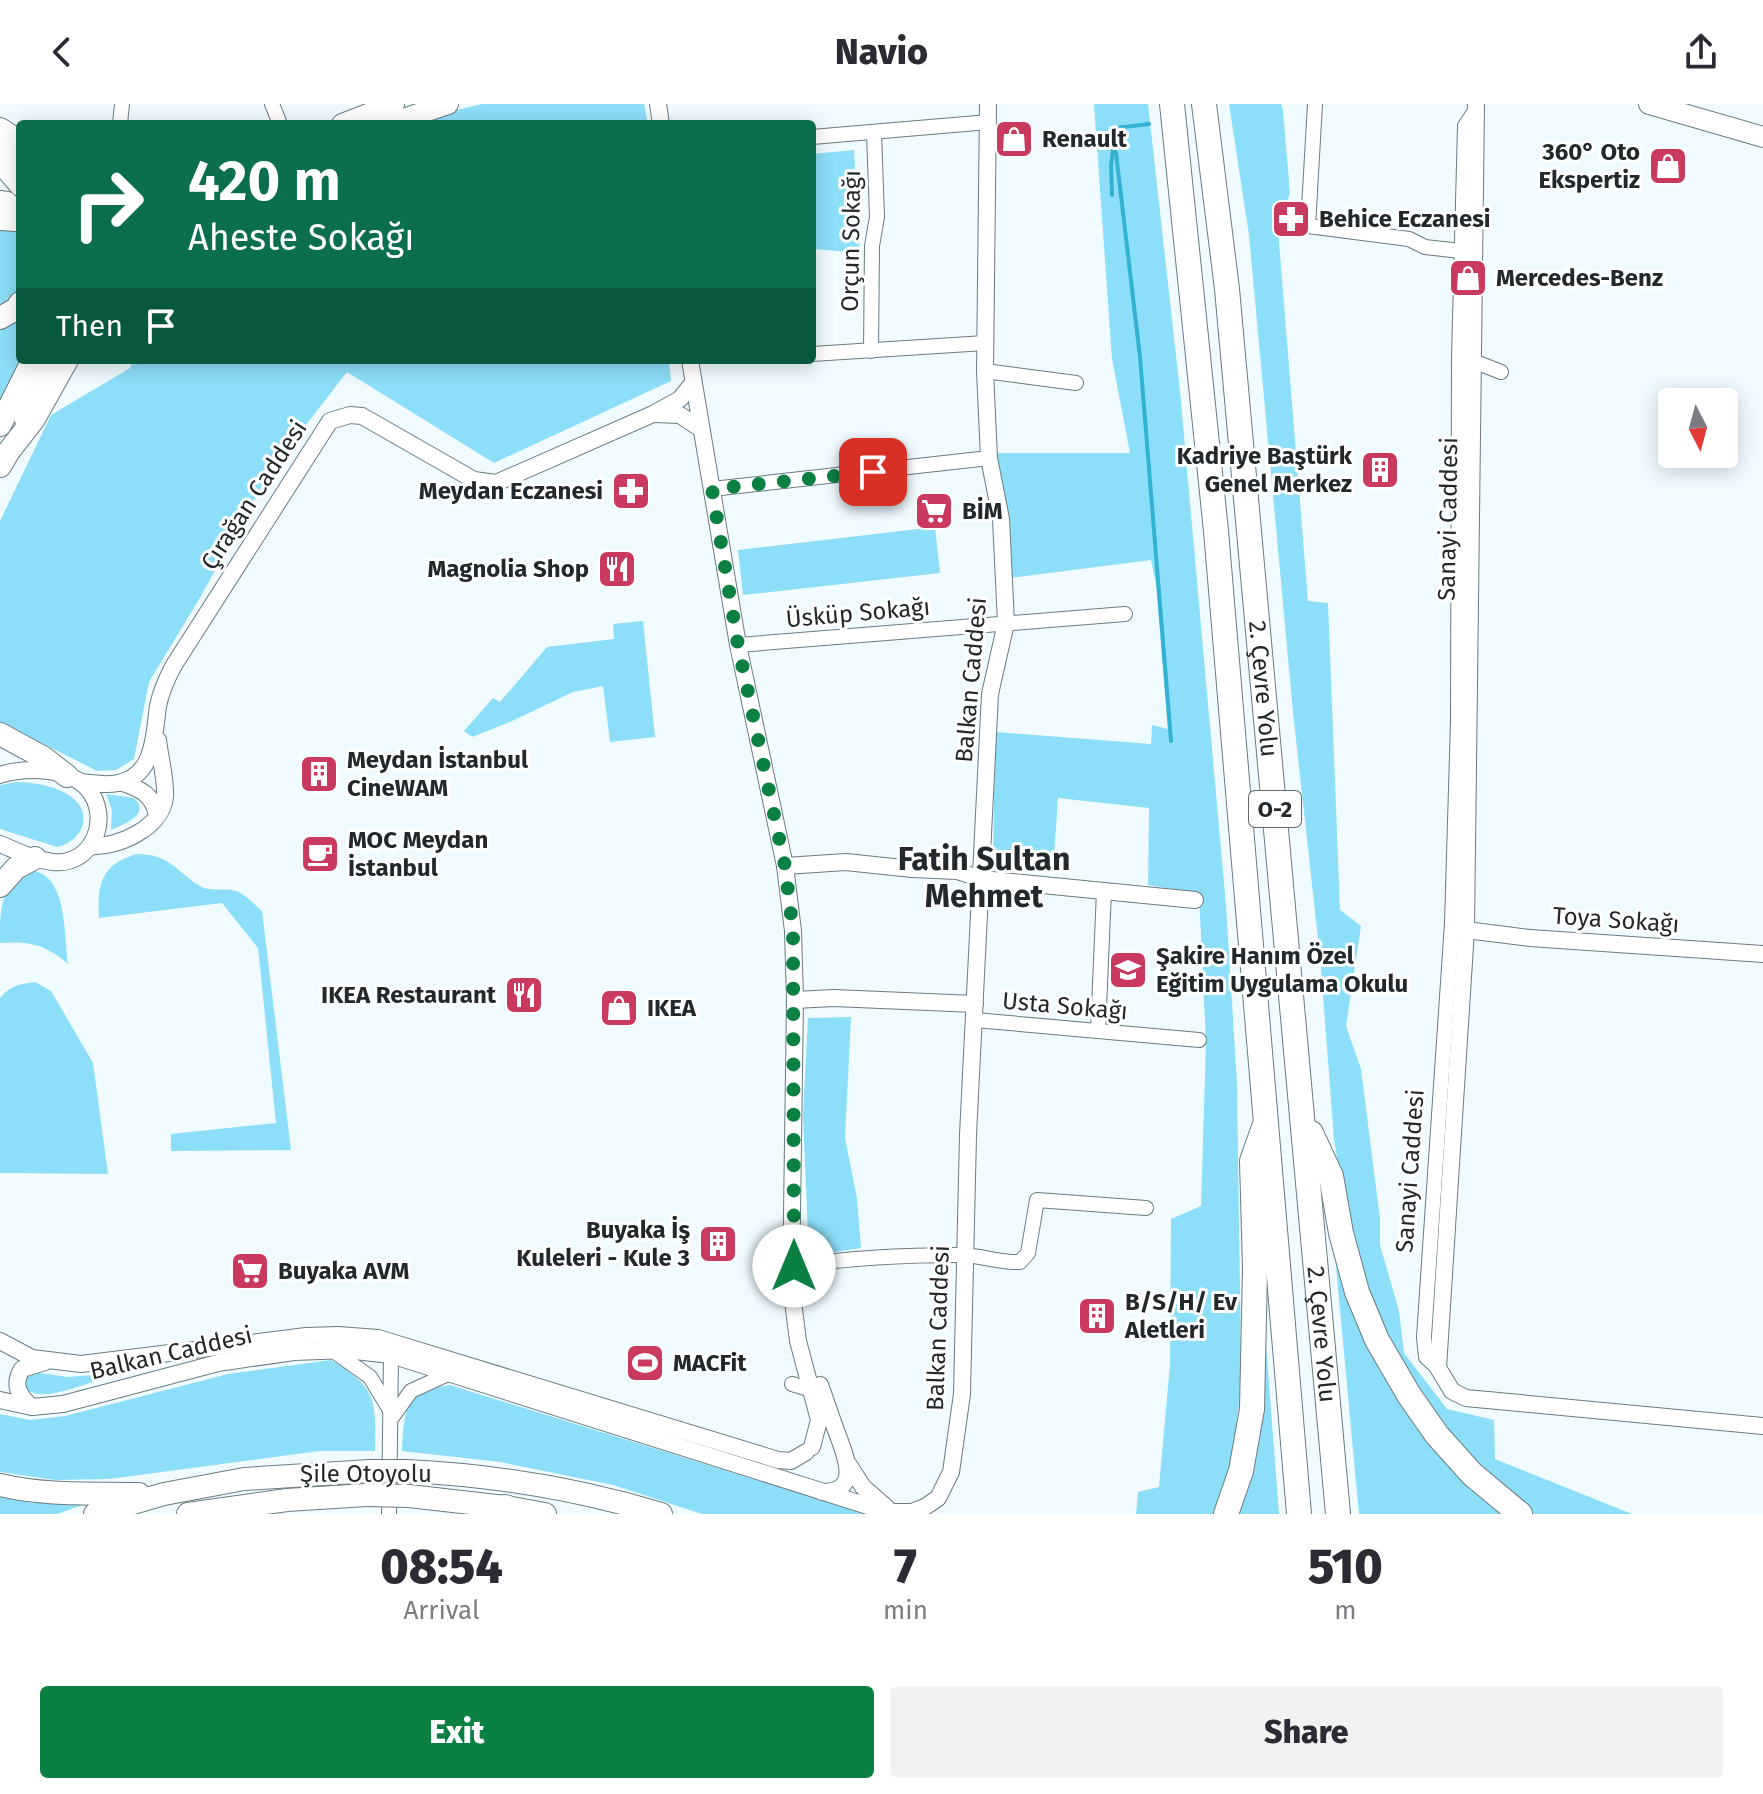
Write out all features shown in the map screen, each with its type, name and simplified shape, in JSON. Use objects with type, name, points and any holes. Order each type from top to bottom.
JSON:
[{"type":"highway","name":"2. Çevre Yolu","points":[[1172,104],[1216,531],[1299,1514]]},
{"type":"highway","name":"2. Çevre Yolu","points":[[1204,104],[1229,305],[1338,1514]]},
{"type":"highway","points":[[0,425],[31,364]]},
{"type":"highway","points":[[4,458],[34,419],[65,364]]},
{"type":"highway","points":[[0,734],[74,779]]},
{"type":"highway","points":[[0,886],[16,868],[35,858]]},
{"type":"highway","points":[[1303,1116],[1331,1176],[1341,1233],[1357,1292],[1377,1340],[1437,1435],[1472,1474],[1520,1514]]},
{"type":"highway","points":[[1226,1514],[1241,1471],[1252,1409],[1255,1311],[1252,1161],[1267,1117]]},
{"type":"highway","name":"Şile Otoyolu","points":[[95,1514],[164,1494],[244,1479],[406,1471],[484,1476],[532,1484],[661,1514]]},
{"type":"highway","points":[[0,1485],[24,1491],[64,1494],[164,1494]]},
{"type":"highway","name":"Şile Otoyolu","points":[[188,1514],[287,1500],[366,1495],[409,1496],[545,1514]]},
{"type":"main road","points":[[355,120],[389,110],[448,104]]},
{"type":"main road","points":[[1652,104],[1763,137]]},
{"type":"main road","points":[[0,142],[16,159]]},
{"type":"main road","points":[[0,163],[8,206]]},
{"type":"main road","points":[[4,458],[49,364]]},
{"type":"street","name":"Balkan Caddesi","points":[[0,1400],[32,1407],[63,1404],[218,1363],[332,1350],[392,1348],[448,1374],[817,1491],[894,1512],[912,1512],[938,1498],[951,1472],[963,1376],[968,1135],[990,694],[1006,623],[1001,519],[989,458],[985,371],[988,104]]},
{"type":"street","points":[[1315,104],[1308,226],[1409,239],[1425,247],[1461,251]]},
{"type":"street","name":"Sanayi Caddesi","points":[[1466,358],[1461,251],[1465,126],[1478,105]]},
{"type":"street","name":"Sanayi Caddesi","points":[[1438,1368],[1459,927],[1466,358],[1478,105]]},
{"type":"street","points":[[816,137],[989,122]]},
{"type":"street","name":"Orçun Sokağı","points":[[871,351],[872,246],[877,217],[874,132]]},
{"type":"street","points":[[816,354],[985,343]]},
{"type":"street","points":[[1466,358],[1501,372]]},
{"type":"street","points":[[691,364],[738,645],[785,866],[793,931],[794,1266],[791,1285],[797,1330],[819,1420],[809,1450],[802,1459],[801,1473],[808,1486],[828,1492],[841,1486],[848,1473],[848,1462],[811,1353],[794,1266]]},
{"type":"street","points":[[985,371],[1076,383]]},
{"type":"street","name":"Çırağan Caddesi","points":[[123,783],[144,767],[149,758],[161,693],[174,665],[330,421],[350,415],[362,416],[474,480],[496,483],[653,414],[680,399],[693,383]]},
{"type":"street","points":[[653,414],[680,415],[701,429]]},
{"type":"street","points":[[712,489],[989,458]]},
{"type":"street","name":"Üsküp Sokağı","points":[[738,645],[1125,614]]},
{"type":"street","points":[[91,846],[106,847],[132,837],[163,806],[165,794],[157,720]]},
{"type":"street","points":[[0,765],[21,765],[108,785],[123,783],[146,793],[157,815]]},
{"type":"street","points":[[0,775],[39,771]]},
{"type":"street","points":[[0,844],[35,858],[63,862],[74,859],[91,846],[99,825],[98,812],[90,791],[74,779]]},
{"type":"street","points":[[785,866],[846,862],[957,871],[982,879],[1195,900]]},
{"type":"street","points":[[1098,1031],[1104,891]]},
{"type":"street","name":"Sanayi Caddesi","points":[[1438,1368],[1426,1357],[1424,1337],[1459,927]]},
{"type":"street","name":"Toya Sokağı","points":[[1459,927],[1530,938],[1763,954]]},
{"type":"street","points":[[795,1000],[834,998],[975,1012]]},
{"type":"street","name":"Usta Sokağı","points":[[975,1012],[1098,1031],[1199,1040]]},
{"type":"street","points":[[794,1266],[863,1258],[965,1255],[984,1257],[999,1263],[1020,1262],[1028,1253],[1037,1200],[1146,1208]]},
{"type":"street","name":"Balkan Caddesi","points":[[51,1362],[96,1363],[306,1336],[353,1335],[778,1460],[791,1461],[809,1450]]},
{"type":"street","points":[[0,1341],[17,1352],[51,1362]]},
{"type":"street","points":[[389,1514],[392,1348]]},
{"type":"street","points":[[332,1350],[370,1377],[390,1415]]},
{"type":"street","points":[[32,1407],[21,1398],[16,1386],[17,1377],[22,1369],[51,1362]]},
{"type":"street","points":[[1438,1368],[1452,1391],[1466,1398],[1763,1426]]},
{"type":"street","points":[[390,1415],[411,1391],[448,1374]]},
{"type":"street","points":[[792,1384],[812,1390]]},
{"type":"street","points":[[809,1450],[820,1444],[836,1446],[863,1487],[894,1512]]},
{"type":"shaded area","points":[[482,104],[644,104],[647,120],[430,120],[440,114]]},
{"type":"shaded area","points":[[1094,104],[1148,104],[1180,391],[1226,905],[1237,1084],[1241,1360],[1230,1473],[1214,1514],[1136,1514],[1138,1492],[1159,1487],[1170,1364],[1171,1219],[1201,1206],[1206,1042],[1199,894],[1148,885],[1149,808],[1058,798],[1053,871],[993,863],[995,732],[1151,744],[1152,725],[1168,729],[1156,584],[1151,560],[1010,578],[996,453],[1130,453],[1112,359]]},
{"type":"shaded area","points":[[1229,104],[1281,104],[1283,110],[1290,193],[1278,230],[1308,601],[1328,603],[1340,910],[1361,926],[1346,1026],[1361,1069],[1380,1219],[1380,1245],[1399,1311],[1404,1353],[1447,1409],[1494,1420],[1495,1459],[1632,1514],[1532,1514],[1480,1471],[1433,1416],[1385,1342],[1348,1229],[1334,1139],[1320,957],[1293,712],[1249,235]]},
{"type":"shaded area","points":[[854,150],[860,253],[816,249],[816,154]]},
{"type":"shaded area","points":[[0,229],[16,230],[16,296],[0,308]]},
{"type":"shaded area","points":[[16,320],[16,364],[22,364],[0,400],[0,326]]},
{"type":"shaded area","points":[[132,364],[669,364],[671,381],[494,463],[347,372],[271,470],[149,682],[134,759],[116,770],[97,771],[0,722],[0,521],[51,415]]},
{"type":"shaded area","points":[[935,527],[940,573],[743,595],[738,550]]},
{"type":"shaded area","points":[[643,621],[655,737],[610,742],[603,686],[573,692],[472,737],[464,731],[493,698],[500,702],[547,647],[614,639],[613,624]]},
{"type":"shaded area","points":[[16,782],[47,786],[75,800],[83,814],[77,835],[65,845],[57,847],[0,829],[0,785]]},
{"type":"shaded area","points":[[106,794],[134,798],[140,809],[138,814],[111,830],[112,810]]},
{"type":"shaded area","points":[[137,854],[164,860],[203,887],[239,892],[262,911],[291,1150],[171,1151],[171,1134],[276,1123],[258,948],[222,903],[99,918],[99,895],[104,877],[116,864]]},
{"type":"shaded area","points":[[28,870],[41,873],[51,881],[57,893],[62,906],[68,964],[36,945],[0,943],[4,900],[12,886]]},
{"type":"shaded area","points":[[35,982],[51,991],[93,1063],[108,1174],[0,1173],[0,998],[15,986]]},
{"type":"shaded area","points":[[851,1017],[845,1138],[857,1198],[861,1248],[809,1256],[803,1116],[808,1018]]},
{"type":"shaded area","points":[[1334,1245],[1430,1442],[1471,1490],[1503,1514],[1359,1514]]},
{"type":"shaded area","points":[[1265,1332],[1279,1514],[1236,1514]]},
{"type":"shaded area","points":[[331,1360],[357,1379],[371,1396],[375,1451],[319,1451],[109,1479],[55,1480],[0,1472],[0,1414],[30,1420],[65,1416],[228,1374]]},
{"type":"shaded area","points":[[33,1372],[68,1377],[93,1375],[93,1382],[39,1394],[24,1388],[25,1378]]},
{"type":"shaded area","points":[[450,1385],[865,1514],[702,1514],[613,1485],[500,1462],[402,1451],[406,1414],[415,1398],[435,1388]]},
{"type":"shaded area","points":[[0,1496],[31,1503],[88,1503],[57,1514],[0,1514]]},
{"type":"waterway","points":[[1112,195],[1111,165],[1116,128],[1149,124]]},
{"type":"waterway","points":[[1113,144],[1140,357],[1171,741]]},
{"type":"place","name":"Renault","points":[[1014,139]]},
{"type":"place","name":"360° Oto Ekspertiz","points":[[1668,166]]},
{"type":"place","name":"Behice Eczanesi","points":[[1291,219]]},
{"type":"place","name":"Mercedes-Benz","points":[[1468,278]]},
{"type":"place","name":"Kadriye Baştürk Genel Merkez","points":[[1380,470]]},
{"type":"place","name":"Meydan Eczanesi","points":[[631,491]]},
{"type":"place","name":"BİM","points":[[934,511]]},
{"type":"place","name":"Magnolia Shop","points":[[617,569]]},
{"type":"place","name":"Meydan İstanbul CineWAM","points":[[319,774]]},
{"type":"place","name":"MOC Meydan İstanbul","points":[[320,854]]},
{"type":"place","name":"Şakire Hanım Özel Eğitim Uygulama Okulu","points":[[1128,970]]},
{"type":"place","name":"IKEA Restaurant","points":[[524,995]]},
{"type":"place","name":"IKEA","points":[[619,1008]]},
{"type":"place","name":"Buyaka İş Kuleleri - Kule 3","points":[[718,1244]]},
{"type":"place","name":"Buyaka AVM","points":[[250,1271]]},
{"type":"place","name":"B/S/H/ Ev Aletleri","points":[[1097,1316]]},
{"type":"place","name":"MACFit","points":[[645,1363]]},
{"type":"district","name":"Fatih Sultan Mehmet","points":[[984,878]]},
{"type":"route","points":[[794,1266],[793,931],[785,866],[738,645],[712,489],[873,472]]}]
